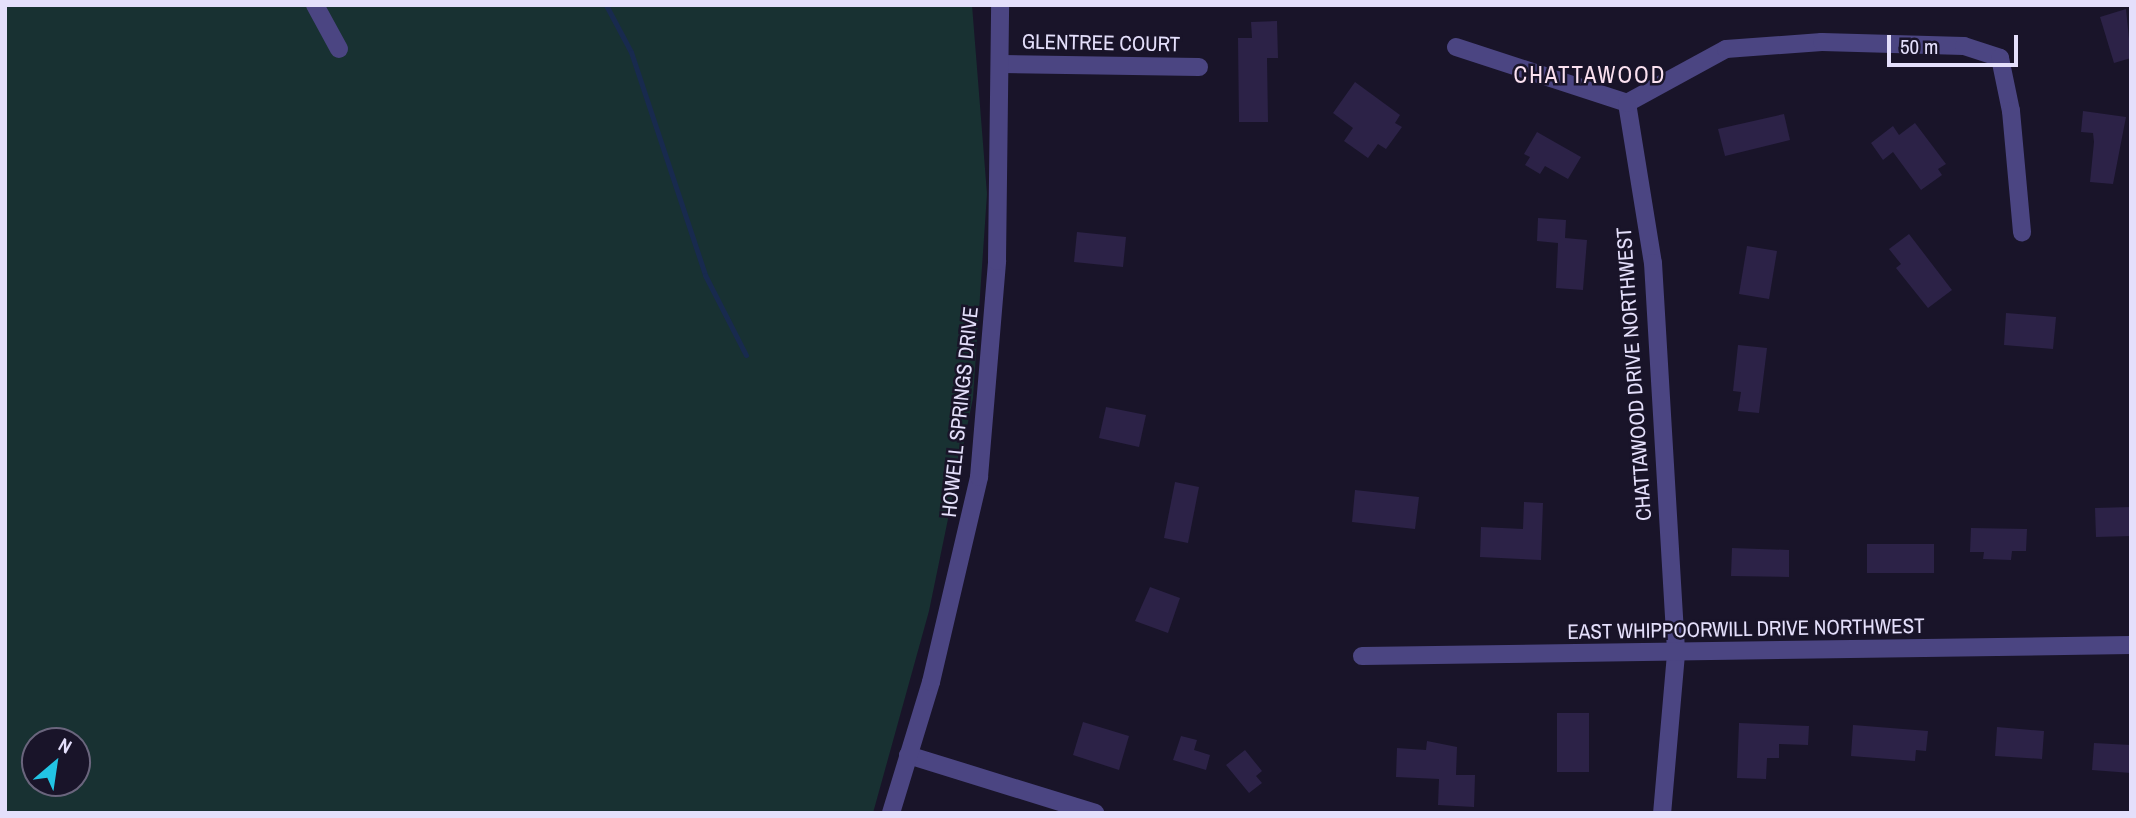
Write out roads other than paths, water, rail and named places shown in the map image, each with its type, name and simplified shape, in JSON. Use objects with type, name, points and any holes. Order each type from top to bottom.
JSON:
[{"type":"street","points":[[315,5],[339,49]]},
{"type":"street","name":"HOWELL SPRINGS DRIVE","points":[[891,813],[967,543],[979,477],[996,286],[1003,64],[1000,5]]},
{"type":"street","points":[[1456,47],[1627,103],[1726,50],[1822,42],[1964,46],[2000,58],[2011,111],[2022,233]]},
{"type":"street","name":"GLENTREE COURT","points":[[1003,64],[1199,67]]},
{"type":"street","name":"CHATTAWOOD DRIVE NORTHWEST","points":[[1627,103],[1653,262],[1676,654],[1662,813]]},
{"type":"street","name":"EAST WHIPPOORWILL DRIVE NORTHWEST","points":[[1363,656],[1676,654],[2131,645]]},
{"type":"street","points":[[908,755],[1095,813]]},
{"type":"waterway","points":[[606,5],[631,52],[705,275],[746,355]]},
{"type":"district","name":"CHATTAWOOD","points":[[1590,75]]}]
